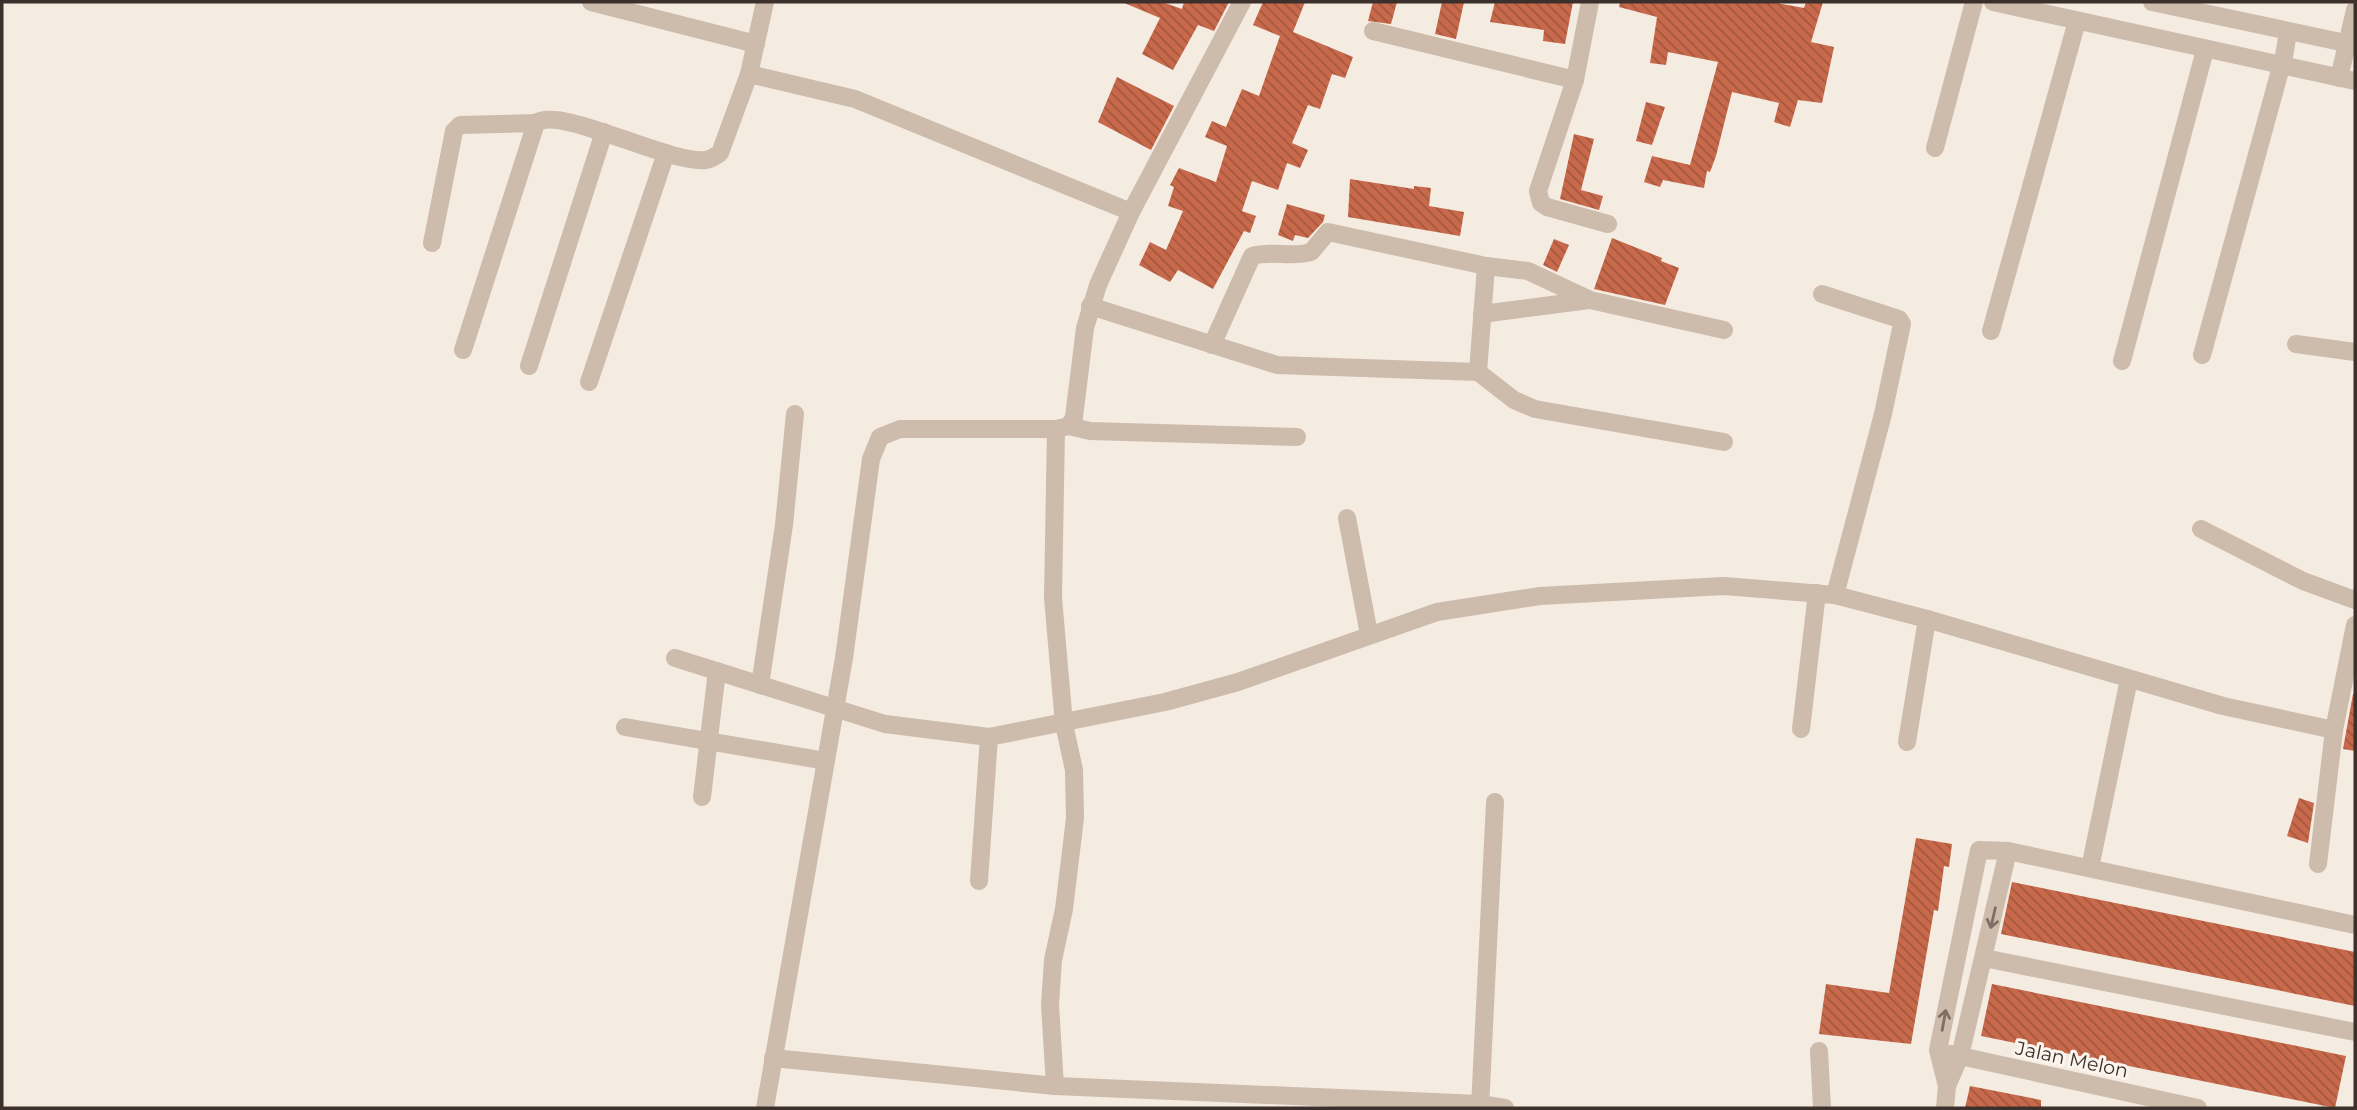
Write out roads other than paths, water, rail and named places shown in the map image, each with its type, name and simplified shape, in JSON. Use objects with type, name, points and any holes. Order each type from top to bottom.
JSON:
[{"type":"street","points":[[591,2],[756,44]]},
{"type":"street","points":[[432,243],[454,131],[460,124],[536,124],[549,119],[699,160],[720,153],[749,74],[765,2]]},
{"type":"street","points":[[1055,1086],[1050,1006],[1053,960],[1075,818],[1074,770],[1064,724],[1053,598],[1063,427],[1074,417],[1090,306],[1131,212],[1242,2]]},
{"type":"street","points":[[1590,2],[1575,80],[1538,191],[1541,203],[1547,207],[1608,223]]},
{"type":"street","points":[[1935,148],[1974,2]]},
{"type":"street","points":[[1993,2],[2205,50],[2282,62],[2345,77],[2355,10]]},
{"type":"street","points":[[2159,3],[2288,35],[2350,46]]},
{"type":"street","points":[[1991,331],[2077,22]]},
{"type":"street","points":[[1373,31],[1575,80]]},
{"type":"street","points":[[2202,355],[2288,35]]},
{"type":"street","points":[[2122,361],[2205,50]]},
{"type":"street","points":[[749,74],[855,99],[1131,212]]},
{"type":"street","points":[[463,350],[536,124]]},
{"type":"street","points":[[528,366],[604,132]]},
{"type":"street","points":[[589,383],[666,153]]},
{"type":"street","points":[[1212,345],[1252,256],[1265,252],[1311,253],[1328,232],[1486,266],[1528,271],[1590,300],[1724,330]]},
{"type":"street","points":[[1478,372],[1486,266]]},
{"type":"street","points":[[1801,729],[1826,594],[1883,414],[1902,324],[1899,320],[1822,294]]},
{"type":"street","points":[[1482,314],[1590,300]]},
{"type":"street","points":[[1090,306],[1277,365],[1478,372],[1514,400],[1535,409],[1724,442]]},
{"type":"street","points":[[2296,344],[2355,352]]},
{"type":"street","points":[[761,685],[784,525],[795,414]]},
{"type":"street","points":[[765,1108],[835,708],[871,458],[880,437],[900,429],[1063,427],[1090,431],[1297,437]]},
{"type":"street","points":[[1348,517],[1369,634]]},
{"type":"street","points":[[2201,529],[2291,575],[2355,600]]},
{"type":"street","points":[[675,658],[885,724],[989,737],[1165,702],[1238,681],[1437,612],[1540,596],[1724,586],[1826,594],[1927,619],[2223,706],[2334,730]]},
{"type":"street","points":[[1907,742],[1927,619]]},
{"type":"street","points":[[2318,864],[2334,730],[2355,625]]},
{"type":"street","points":[[702,797],[718,671]]},
{"type":"street","points":[[2090,868],[2129,679]]},
{"type":"street","points":[[625,727],[826,761]]},
{"type":"street","points":[[979,881],[989,737]]},
{"type":"street","points":[[1480,1106],[1495,802]]},
{"type":"street","points":[[1947,1086],[1938,1050],[1977,853],[1983,849],[2008,851],[2355,925]]},
{"type":"street","points":[[1945,1108],[1947,1086],[1960,1056],[2008,851]]},
{"type":"street","points":[[1984,958],[2355,1032]]},
{"type":"street","name":"Jalan Melon","points":[[1938,1050],[2197,1108]]},
{"type":"street","points":[[1819,1051],[1822,1108]]},
{"type":"street","points":[[773,1058],[1055,1086],[1505,1108]]}]
